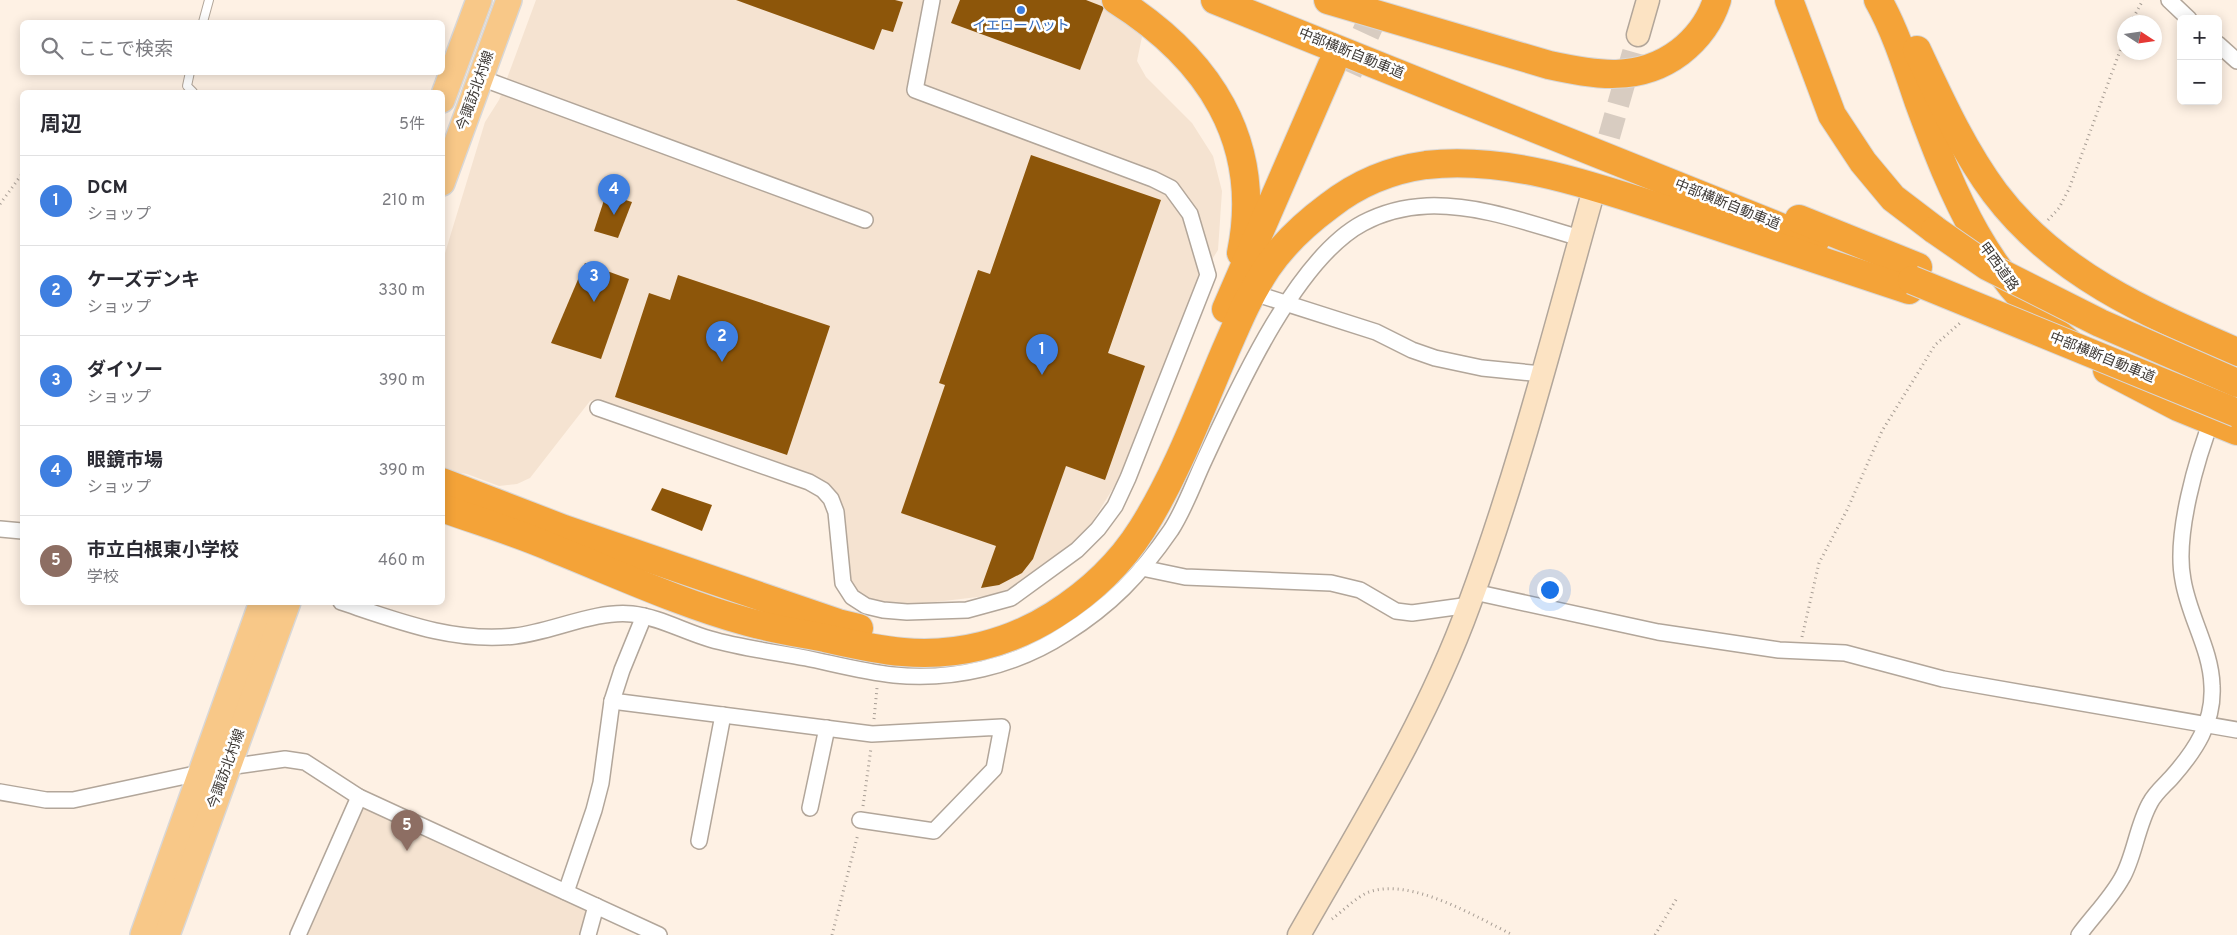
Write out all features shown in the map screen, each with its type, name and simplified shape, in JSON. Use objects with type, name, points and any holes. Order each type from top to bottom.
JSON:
[{"type":"highway","name":"中部横断自動車道","points":[[1215,0],[1913,279],[2237,398]]},
{"type":"highway","name":"中部横断自動車道","points":[[1252,0],[1418,64],[2042,334],[2237,413]]},
{"type":"highway","points":[[1328,0],[1548,65],[1584,73],[1619,74],[1648,70],[1670,60],[1691,44],[1707,24],[1717,0]]},
{"type":"highway","points":[[1789,0],[1832,115],[1862,162],[1893,198],[1987,266],[2082,314],[2237,383]]},
{"type":"highway","name":"甲西道路","points":[[1878,0],[1899,45],[1946,173],[1982,246],[2005,279],[2039,316],[2084,355],[2146,391],[2237,431]]},
{"type":"highway","points":[[1892,0],[1955,128],[1974,162],[1996,194],[2033,235],[2063,262],[2099,286],[2157,316],[2237,353]]},
{"type":"highway","points":[[1126,6],[1170,38],[1196,66],[1218,97],[1234,130],[1243,167],[1246,207],[1242,293]]},
{"type":"highway","points":[[445,509],[547,545],[661,593],[748,622],[904,653],[938,652],[1006,639],[1036,626],[1090,588],[1115,564],[1140,532],[1162,493],[1242,293],[1340,68]]},
{"type":"highway","points":[[445,483],[581,535],[838,623],[905,636],[936,635],[969,630],[1000,622],[1045,600],[1080,576],[1105,552],[1126,524],[1148,485],[1242,293],[1268,266],[1287,242],[1313,218],[1338,199],[1364,183],[1393,172],[1453,163],[1512,168],[1622,196],[1913,279]]},
{"type":"main road","name":"今諏訪北村線","points":[[445,92],[479,0]]},
{"type":"main road","name":"今諏訪北村線","points":[[445,175],[508,0]]},
{"type":"main road","name":"今諏訪北村線","points":[[143,935],[261,605]]},
{"type":"main road","name":"今諏訪北村線","points":[[167,935],[287,605]]},
{"type":"street","points":[[598,408],[809,482],[823,490],[831,499],[836,512],[843,583],[852,597],[866,606],[882,610],[907,612],[967,610],[1011,598],[1044,576],[1077,550],[1098,529],[1115,506],[1128,478],[1208,275],[1190,214],[1171,188],[1153,179],[914,90],[932,0]]},
{"type":"street","points":[[1638,35],[1648,0]]},
{"type":"street","points":[[2169,0],[2185,15]]},
{"type":"street","points":[[2222,48],[2237,61]]},
{"type":"street","points":[[480,78],[866,220]]},
{"type":"street","points":[[1303,928],[1402,753],[1471,599],[1508,495],[1591,200]]},
{"type":"street","points":[[350,605],[429,630],[468,638],[516,636],[620,613],[644,616],[713,640],[892,675],[930,676],[972,671],[1014,659],[1062,637],[1105,608],[1142,568],[1173,527],[1238,387],[1286,305],[1328,250],[1360,224],[1389,211],[1425,206],[1462,207],[1506,217],[1580,238]]},
{"type":"street","points":[[1208,275],[1242,293],[1376,332],[1412,350],[1435,358],[1482,368],[1542,374]]},
{"type":"street","points":[[2079,935],[2123,876],[2139,827],[2150,801],[2191,755],[2202,738],[2206,724],[2212,687],[2209,661],[2183,580],[2180,548],[2192,490],[2211,421],[2237,353]]},
{"type":"street","points":[[0,529],[20,530]]},
{"type":"street","points":[[1142,568],[1185,577],[1332,583],[1360,590],[1396,611],[1412,613],[1471,599],[1658,632],[1779,650],[1845,653],[1943,679],[2237,730]]},
{"type":"street","points":[[566,892],[594,810],[601,783],[612,701],[644,616]]},
{"type":"street","points":[[612,701],[872,734],[1002,727],[994,769],[934,831],[860,820]]},
{"type":"street","points":[[699,840],[724,715]]},
{"type":"street","points":[[810,808],[827,728]]},
{"type":"street","points":[[0,792],[46,800],[73,800],[200,775],[228,767],[285,759],[305,762],[359,797],[659,935]]},
{"type":"street","points":[[298,935],[359,797]]},
{"type":"street","points":[[588,935],[596,906]]},
{"type":"lane","points":[[204,20],[209,0]]},
{"type":"lane","points":[[189,75],[187,86],[191,90]]},
{"type":"path","points":[[2135,15],[2143,0]]},
{"type":"path","points":[[2033,235],[2059,208],[2069,189],[2117,59]]},
{"type":"path","points":[[0,204],[20,177]]},
{"type":"path","points":[[1799,651],[1819,563],[1847,510],[1882,431],[1935,345],[1960,323],[1968,319]]},
{"type":"path","points":[[1303,928],[1329,921],[1368,892],[1384,890],[1412,892],[1454,906],[1513,935]]},
{"type":"path","points":[[1656,935],[1678,898]]},
{"type":"shaded area","points":[[536,0],[1101,0],[1144,27],[1137,61],[1146,77],[1192,123],[1213,156],[1222,191],[1218,250],[1195,286],[1120,477],[1091,524],[1069,548],[1017,585],[994,595],[894,607],[871,601],[856,592],[846,572],[841,504],[832,488],[818,479],[597,399],[590,401],[530,478],[517,484],[499,486],[467,474],[445,470],[445,253],[485,122],[499,100]]},
{"type":"shaded area","points":[[359,797],[596,906],[588,935],[302,935]]},
{"type":"building","points":[[736,0],[895,0],[903,2],[893,32],[882,29],[874,50]]},
{"type":"building","points":[[960,0],[1086,0],[1104,7],[1080,70],[951,23]]},
{"type":"building","points":[[1031,155],[1161,200],[1108,353],[1145,366],[1105,480],[1066,466],[1033,559],[1022,573],[999,585],[981,588],[996,546],[901,513],[945,385],[939,383],[978,270],[990,274]]},
{"type":"building","points":[[606,194],[632,202],[618,238],[594,231]]},
{"type":"building","points":[[585,263],[629,279],[601,359],[551,343]]},
{"type":"building","points":[[678,275],[830,326],[787,455],[615,397],[649,293],[670,300]]},
{"type":"building","points":[[662,488],[712,505],[702,531],[651,510]]},
{"type":"tunnel","points":[[1348,72],[1381,0]]},
{"type":"tunnel","points":[[1591,200],[1638,35]]},
{"type":"place","name":"イエローハット","points":[[1021,10]]},
{"type":"place","name":"眼鏡市場","points":[[614,215]]},
{"type":"place","name":"ダイソー","points":[[594,302]]},
{"type":"place","name":"ケーズデンキ","points":[[722,362]]},
{"type":"place","name":"DCM","points":[[1042,375]]},
{"type":"place","name":"市立白根東小学校","points":[[407,851]]}]
